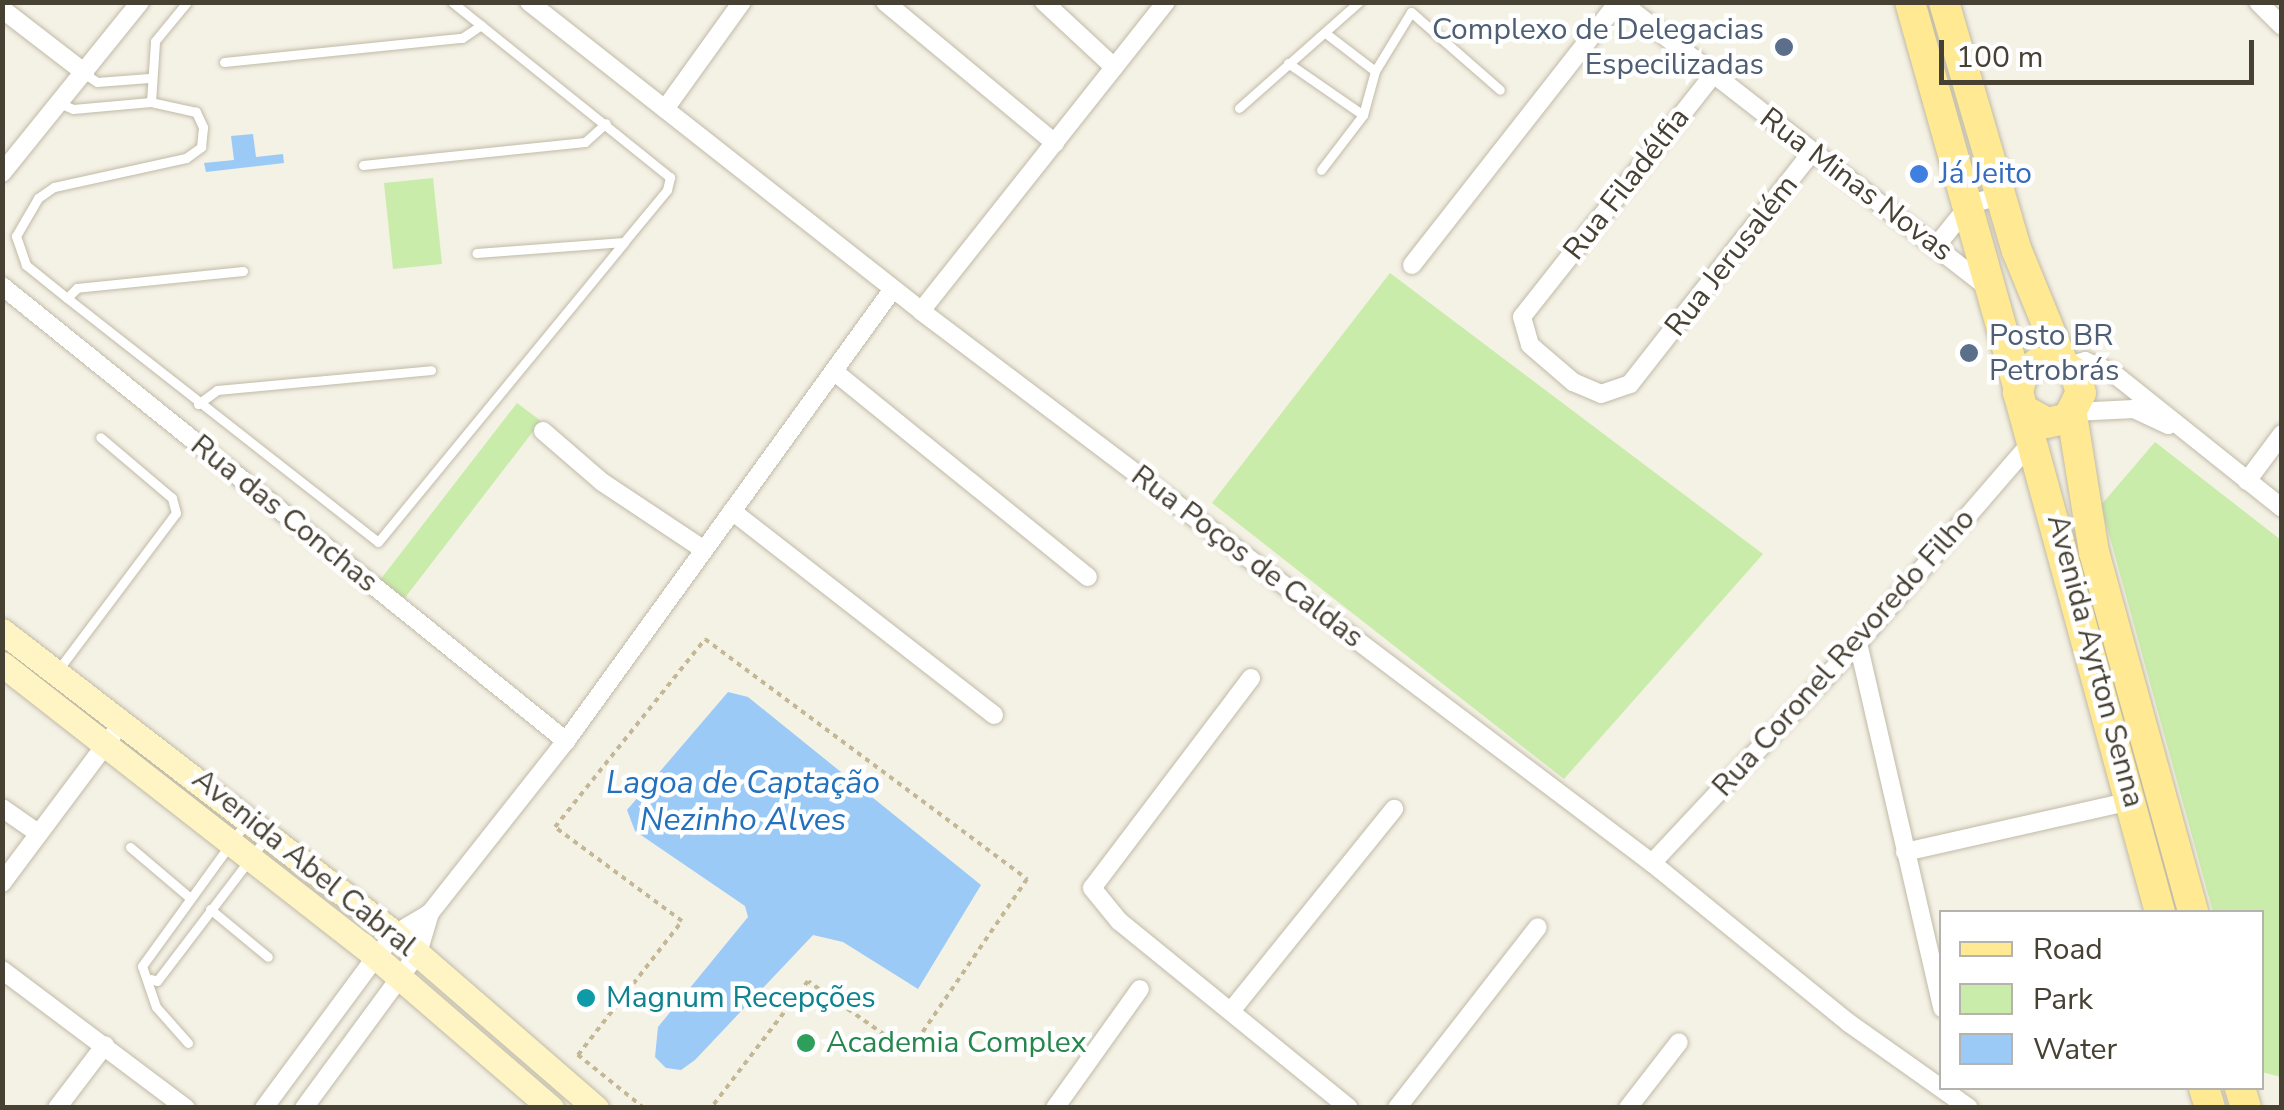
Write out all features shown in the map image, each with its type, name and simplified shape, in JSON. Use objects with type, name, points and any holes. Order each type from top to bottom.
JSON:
[{"type":"main road","name":"Avenida Ayrton Senna","points":[[1910,2],[1996,294],[2159,910]]},
{"type":"main road","points":[[1944,2],[1999,196],[2048,333],[2074,364],[2081,393],[2073,413],[2047,423],[2025,412],[2032,366],[2074,364]]},
{"type":"main road","name":"Avenida Ayrton Senna","points":[[2073,413],[2094,552],[2191,910]]},
{"type":"main road","name":"Avenida Abel Cabral","points":[[2,631],[126,721],[396,934],[596,1108]]},
{"type":"main road","name":"Avenida Abel Cabral","points":[[2,664],[108,741],[241,848],[551,1108]]},
{"type":"street","points":[[4,170],[140,2]]},
{"type":"street","name":"Rua Poços de Caldas","points":[[529,2],[921,311],[1652,864],[1849,1022],[1939,1083]]},
{"type":"street","points":[[665,109],[742,2]]},
{"type":"street","points":[[885,2],[1056,144]]},
{"type":"street","points":[[1044,2],[1114,67]]},
{"type":"street","points":[[921,311],[1166,2]]},
{"type":"street","points":[[1412,265],[1620,2]]},
{"type":"street","name":"Rua Minas Novas","points":[[1620,2],[1996,294]]},
{"type":"street","points":[[2258,2],[2282,26]]},
{"type":"street","points":[[2,9],[84,74]]},
{"type":"street","name":"Rua Filadélfia","points":[[1651,360],[1610,394],[1573,382],[1524,334],[1522,317],[1713,75]]},
{"type":"street","name":"Rua Jerusalém","points":[[1651,360],[1812,152]]},
{"type":"street","points":[[1936,245],[1970,204],[1999,196]]},
{"type":"street","name":"Rua das Conchas","points":[[2,286],[566,741]]},
{"type":"street","points":[[264,1108],[375,958],[396,934],[430,912],[566,741],[703,549],[736,514],[839,377],[897,292]]},
{"type":"street","points":[[2074,364],[2192,436],[2282,508]]},
{"type":"street","points":[[839,377],[1088,578]]},
{"type":"street","points":[[2073,413],[2134,409],[2192,436]]},
{"type":"street","name":"Rua Coronel Revoredo Filho","points":[[1652,864],[1858,643],[2025,412]]},
{"type":"street","points":[[543,431],[602,482],[703,549]]},
{"type":"street","points":[[2247,481],[2282,434]]},
{"type":"street","points":[[736,514],[994,715]]},
{"type":"street","points":[[1858,643],[1939,995]]},
{"type":"street","points":[[1251,678],[1092,884],[1118,921],[1349,1108]]},
{"type":"street","points":[[2,883],[126,721]]},
{"type":"street","points":[[1905,852],[2132,801]]},
{"type":"street","points":[[2,808],[38,833]]},
{"type":"street","points":[[1231,1011],[1394,809]]},
{"type":"street","points":[[304,1108],[418,953],[430,912]]},
{"type":"street","points":[[1397,1108],[1538,927]]},
{"type":"street","points":[[2,970],[186,1108]]},
{"type":"street","points":[[1055,1108],[1140,990]]},
{"type":"street","points":[[1628,1108],[1679,1042]]},
{"type":"street","points":[[57,1108],[105,1045]]},
{"type":"lane","points":[[151,102],[149,78],[155,41],[187,2]]},
{"type":"lane","points":[[60,104],[74,109],[151,102],[196,112],[204,128],[201,147],[186,158],[54,187],[38,198],[16,236],[26,265],[367,536],[386,539],[667,190],[670,177],[452,2]]},
{"type":"lane","points":[[1239,108],[1288,63],[1328,35],[1359,2]]},
{"type":"lane","points":[[1321,170],[1363,115],[1376,71],[1412,7],[1500,90]]},
{"type":"lane","points":[[224,62],[462,38],[481,26]]},
{"type":"lane","points":[[1328,35],[1376,71]]},
{"type":"lane","points":[[1288,63],[1363,115]]},
{"type":"lane","points":[[84,74],[98,82],[149,78]]},
{"type":"lane","points":[[364,165],[585,142],[606,123]]},
{"type":"lane","points":[[476,253],[624,242]]},
{"type":"lane","points":[[67,298],[76,288],[244,271]]},
{"type":"lane","points":[[198,404],[217,390],[431,370]]},
{"type":"lane","points":[[57,671],[176,513],[172,498],[100,438]]},
{"type":"lane","points":[[188,1044],[156,1007],[151,979],[142,966],[190,897],[258,826]]},
{"type":"lane","points":[[151,979],[157,982],[210,910],[241,848],[258,826]]},
{"type":"lane","points":[[130,848],[190,897]]},
{"type":"lane","points":[[210,910],[268,957]]},
{"type":"path","points":[[644,1108],[578,1055],[682,920],[556,827],[705,639],[1026,879],[910,1052],[808,982],[710,1108]]},
{"type":"path","points":[[629,1108],[635,1100]]},
{"type":"green space","points":[[433,178],[442,264],[393,269],[384,183]]},
{"type":"green space","points":[[1390,273],[1763,554],[1564,779],[1212,503]]},
{"type":"green space","points":[[517,403],[541,421],[404,599],[380,580]]},
{"type":"green space","points":[[2155,442],[2281,540],[2281,1077],[2264,1073],[2264,910],[2212,910],[2101,505]]},
{"type":"water","points":[[253,134],[256,157],[283,154],[284,163],[206,172],[204,163],[234,160],[231,136]]},
{"type":"water","name":"Lagoa de Captação Nezinho Alves","points":[[728,692],[748,697],[981,885],[918,989],[843,942],[813,935],[695,1060],[681,1070],[666,1068],[655,1057],[658,1027],[748,917],[745,906],[635,831],[627,810]]},
{"type":"place","name":"Complexo de Delegacias Especilizadas","points":[[1784,47]]},
{"type":"place","name":"Já Jeito","points":[[1919,174]]},
{"type":"place","name":"Posto BR Petrobrás","points":[[1969,353]]},
{"type":"place","name":"Magnum Recepções","points":[[586,998]]},
{"type":"place","name":"Academia Complex","points":[[806,1043]]}]
